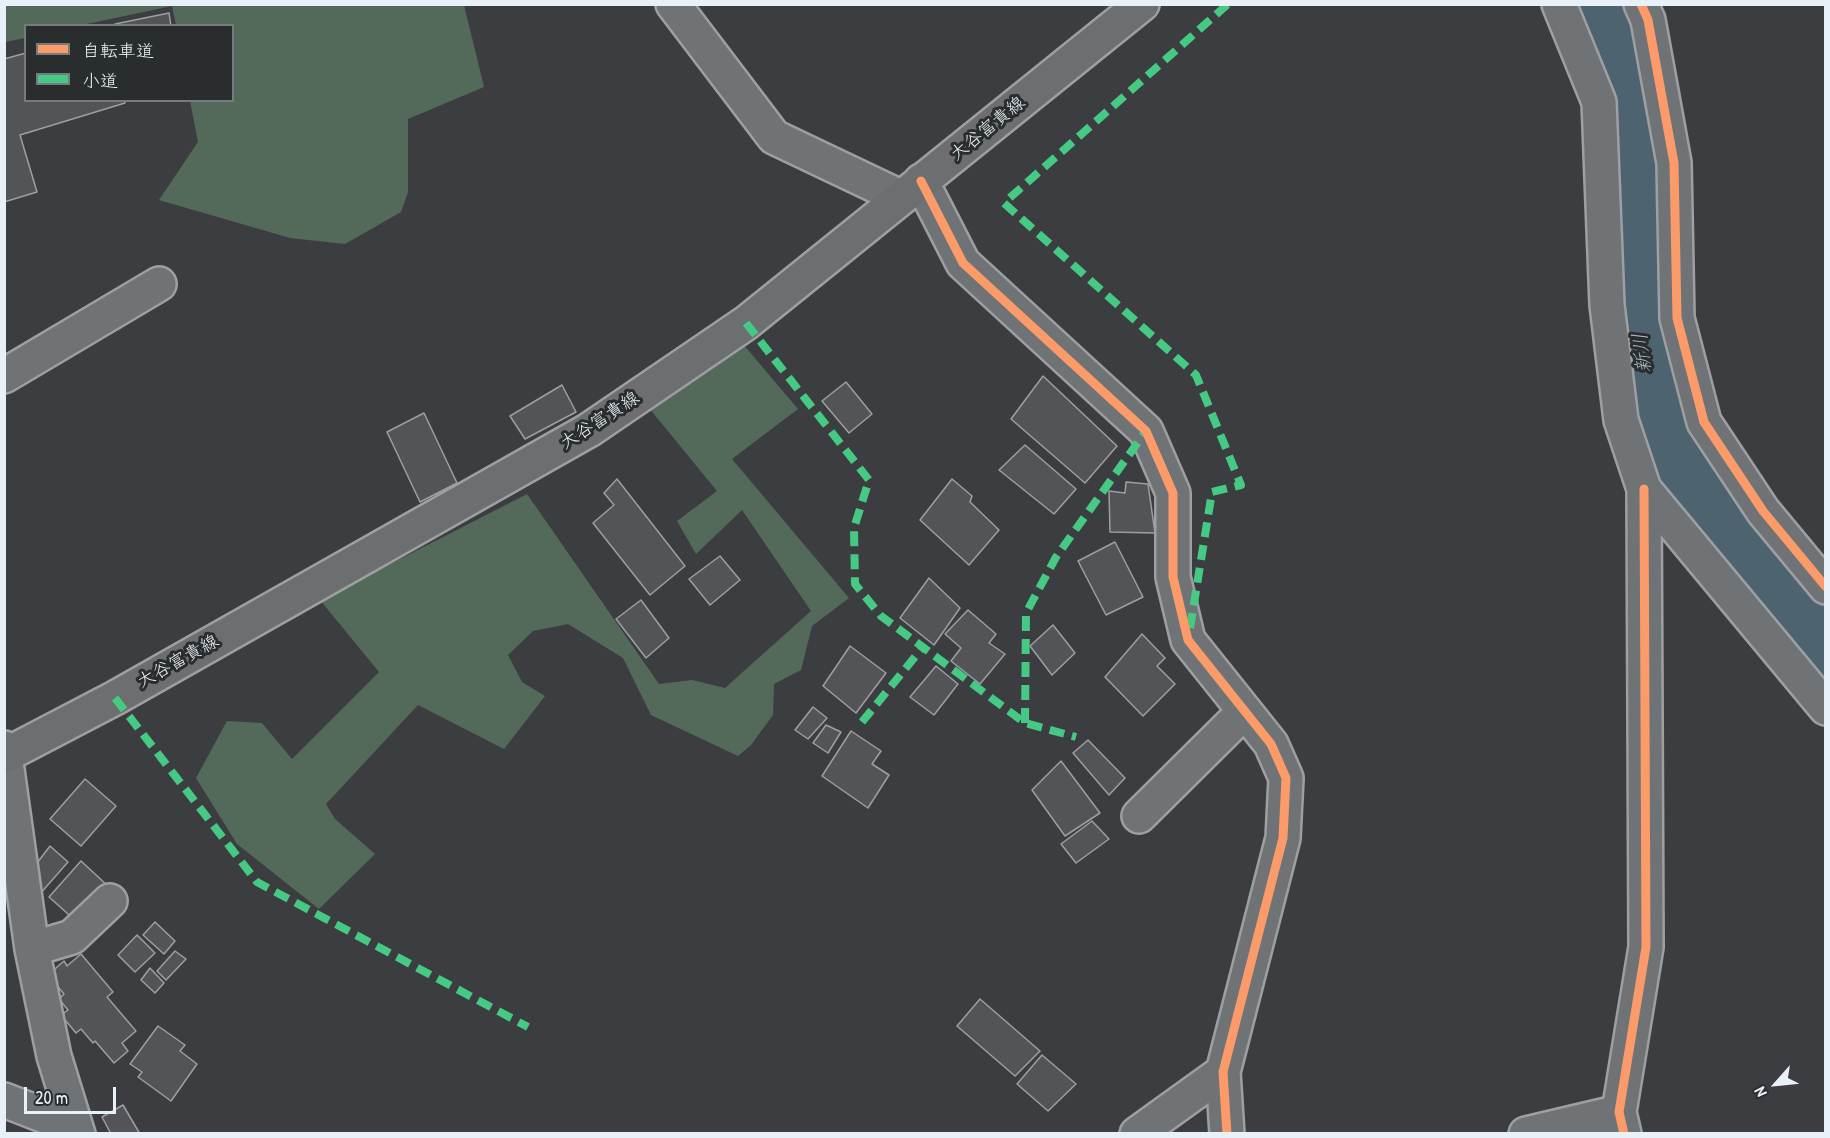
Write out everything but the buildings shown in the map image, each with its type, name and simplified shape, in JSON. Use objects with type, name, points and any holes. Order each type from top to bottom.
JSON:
[{"type":"main road","name":"大谷富貴線","points":[[5,753],[114,698],[590,430],[746,323],[1142,4]]},
{"type":"street","points":[[673,4],[774,137],[910,189],[963,263],[1146,431],[1173,493],[1173,577],[1188,640],[1271,744],[1286,778],[1282,838],[1223,1072],[1227,1134]]},
{"type":"street","points":[[1526,1134],[1621,1123],[1646,947],[1644,489],[1621,420],[1612,351],[1607,305],[1599,102],[1559,4]]},
{"type":"street","points":[[1641,4],[1648,20],[1674,163],[1677,318],[1704,422],[1764,511],[1826,587]]},
{"type":"street","points":[[4,376],[159,284]]},
{"type":"street","points":[[1644,489],[1826,708]]},
{"type":"street","points":[[1139,816],[1244,712]]},
{"type":"street","points":[[5,753],[32,949],[54,1056],[77,1131]]},
{"type":"street","points":[[32,949],[72,938],[110,901]]},
{"type":"street","points":[[1137,1134],[1223,1072]]},
{"type":"street","points":[[4,1100],[77,1131]]},
{"type":"green space","points":[[4,5],[464,5],[484,87],[408,119],[408,192],[401,212],[345,244],[290,238],[159,200],[198,142],[190,102],[234,102],[234,24],[176,24],[172,6],[87,24],[24,24],[24,38],[5,42]]},
{"type":"green space","points":[[743,344],[798,409],[732,459],[849,598],[812,626],[801,670],[774,684],[773,715],[751,745],[738,756],[651,715],[623,658],[568,624],[533,631],[508,655],[522,682],[545,696],[504,749],[418,705],[326,804],[335,819],[375,854],[319,909],[237,844],[196,778],[227,721],[262,723],[292,759],[379,672],[320,600],[527,494],[659,684],[692,680],[725,688],[811,611],[742,510],[696,554],[677,521],[717,491],[649,408]]},
{"type":"waterway","name":"新川","points":[[1595,4],[1601,15],[1627,95],[1641,175],[1642,279],[1639,356],[1655,414],[1691,485],[1826,650]]},
{"type":"marked path","points":[[1190,628],[1212,492],[1241,485],[1196,375],[1004,203],[1228,4]]},
{"type":"marked path","points":[[746,323],[869,480],[854,528],[855,584],[881,616],[1025,723],[1076,737]]},
{"type":"marked path","points":[[1025,723],[1026,613],[1056,557],[1146,431]]},
{"type":"marked path","points":[[862,722],[923,647]]},
{"type":"marked path","points":[[115,698],[257,882],[528,1027]]},
{"type":"cycle path","points":[[1641,4],[1648,20],[1674,163],[1677,318],[1704,422],[1763,511],[1826,587]]},
{"type":"cycle path","points":[[921,181],[963,263],[1146,431],[1173,493],[1173,577],[1188,640],[1271,744],[1286,778],[1283,838],[1223,1072],[1227,1134]]},
{"type":"cycle path","points":[[1624,1134],[1619,1112],[1646,947],[1644,489]]}]
